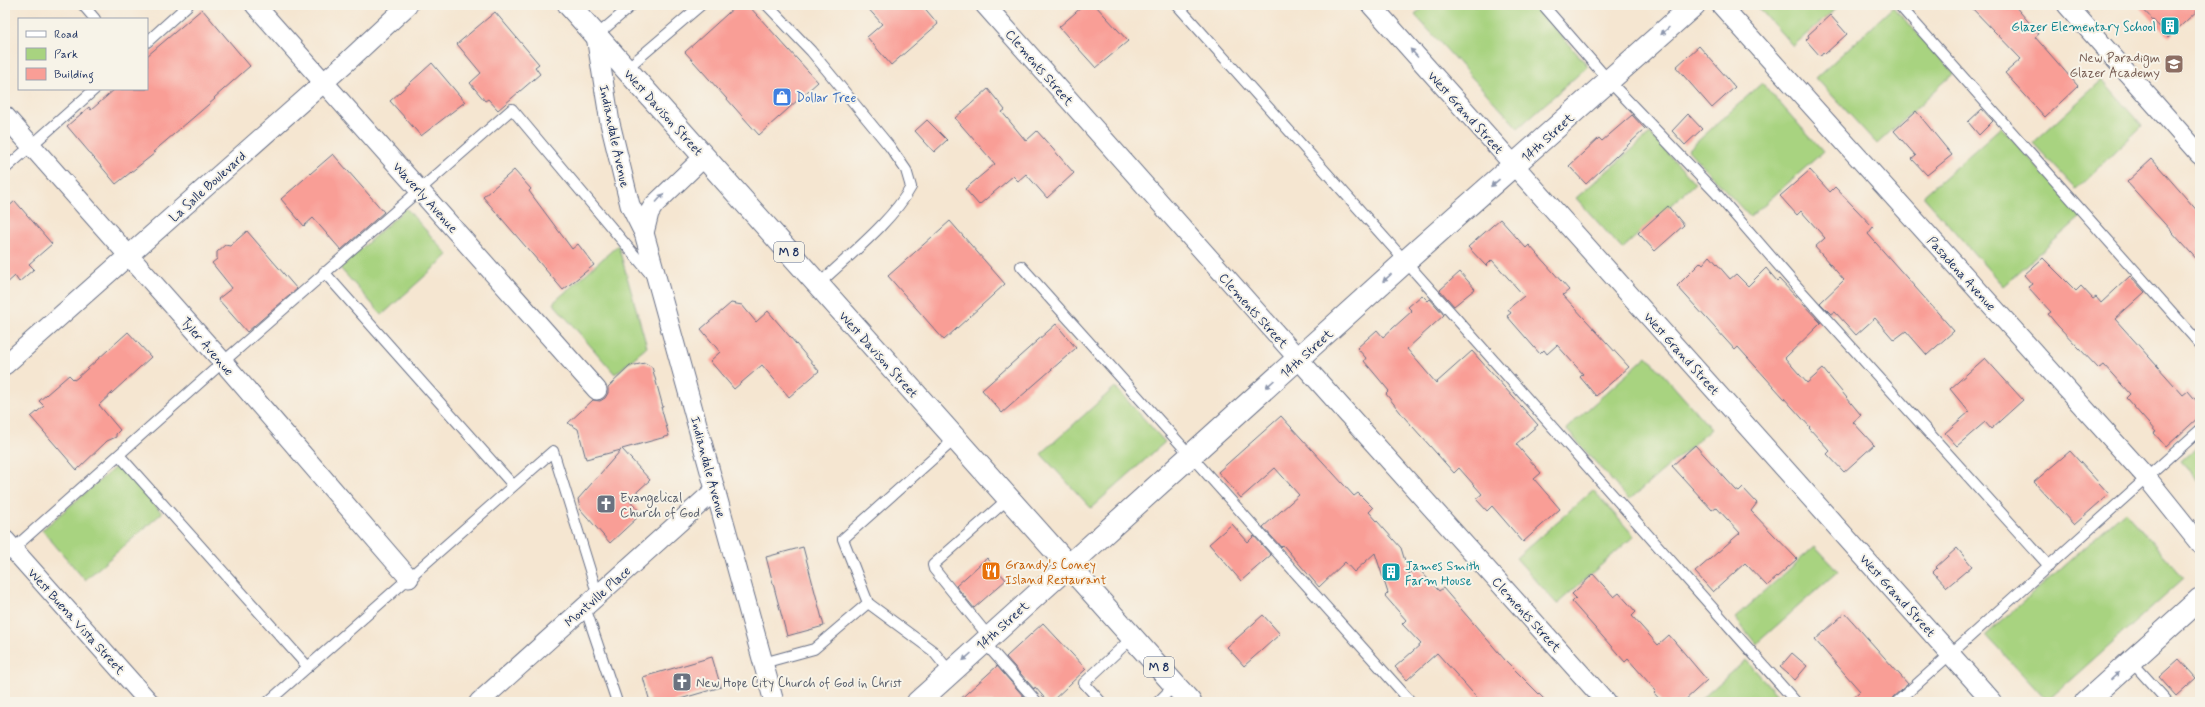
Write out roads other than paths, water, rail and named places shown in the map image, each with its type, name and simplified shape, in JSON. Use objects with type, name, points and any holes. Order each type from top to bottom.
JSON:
[{"type":"main road","name":"West Davison Street","points":[[569,5],[1190,702]]},
{"type":"main road","name":"14th Street","points":[[918,702],[1407,260],[1515,166],[1694,5]]},
{"type":"main road","points":[[2086,702],[2200,599]]},
{"type":"street","name":"Waverly Avenue","points":[[255,5],[597,390]]},
{"type":"street","name":"La Salle Boulevard","points":[[5,366],[324,83],[408,5]]},
{"type":"street","name":"Clements Street","points":[[985,5],[1298,359],[1606,702]]},
{"type":"street","name":"West Grand Street","points":[[1371,5],[1993,702]]},
{"type":"street","name":"Pasadena Avenue","points":[[1721,5],[2147,478],[2200,544]]},
{"type":"street","points":[[2067,5],[2200,155]]},
{"type":"street","name":"Indiandale Avenue","points":[[596,36],[610,123],[630,205],[644,233],[774,702]]},
{"type":"street","name":"Tyler Avenue","points":[[5,116],[222,362],[409,578]]},
{"type":"street","points":[[644,233],[649,213],[654,205],[704,157]]},
{"type":"street","name":"Montville Place","points":[[479,702],[715,490]]},
{"type":"street","name":"West Buena Vista Street","points":[[8,548],[149,702]]},
{"type":"lane","points":[[83,5],[94,18]]},
{"type":"lane","points":[[148,41],[188,5]]},
{"type":"lane","points":[[596,36],[632,5]]},
{"type":"lane","points":[[626,69],[701,5]]},
{"type":"lane","points":[[767,5],[811,51],[890,147],[906,170],[911,187],[904,200],[881,225],[818,285]]},
{"type":"lane","points":[[1177,5],[1407,260],[1555,432],[1796,702]]},
{"type":"lane","points":[[1543,5],[1609,81],[1715,192],[1792,281],[2049,566]]},
{"type":"lane","points":[[1899,5],[2200,344]]},
{"type":"lane","points":[[5,170],[94,90]]},
{"type":"lane","points":[[8,548],[119,455],[324,272],[512,109],[659,285]]},
{"type":"lane","points":[[1021,266],[1411,702]]},
{"type":"lane","points":[[324,272],[513,485]]},
{"type":"lane","points":[[1897,702],[2200,430]]},
{"type":"lane","points":[[950,672],[933,651],[868,603],[843,539],[955,439]]},
{"type":"lane","points":[[268,702],[553,450],[617,702]]},
{"type":"lane","points":[[119,455],[308,667]]},
{"type":"lane","points":[[1008,498],[933,564],[934,569],[986,640],[1037,702]]},
{"type":"lane","points":[[763,663],[814,649],[868,603]]},
{"type":"lane","points":[[1101,702],[1084,683],[1133,637]]},
{"type":"lane","points":[[2131,662],[2168,702]]},
{"type":"lane","points":[[1158,702],[1176,686]]},
{"type":"place","name":"Glazer Elementary School","points":[[2170,26]]},
{"type":"place","name":"New Paradigm Glazer Academy","points":[[2174,64]]},
{"type":"place","name":"Dollar Tree","points":[[782,97]]},
{"type":"place","name":"Evangelical Church of God","points":[[606,504]]},
{"type":"place","name":"Grandy's Coney Island Restaurant","points":[[991,571]]},
{"type":"place","name":"James Smith Farm House","points":[[1391,572]]},
{"type":"place","name":"New Hope City Church of God in Christ","points":[[682,682]]}]
